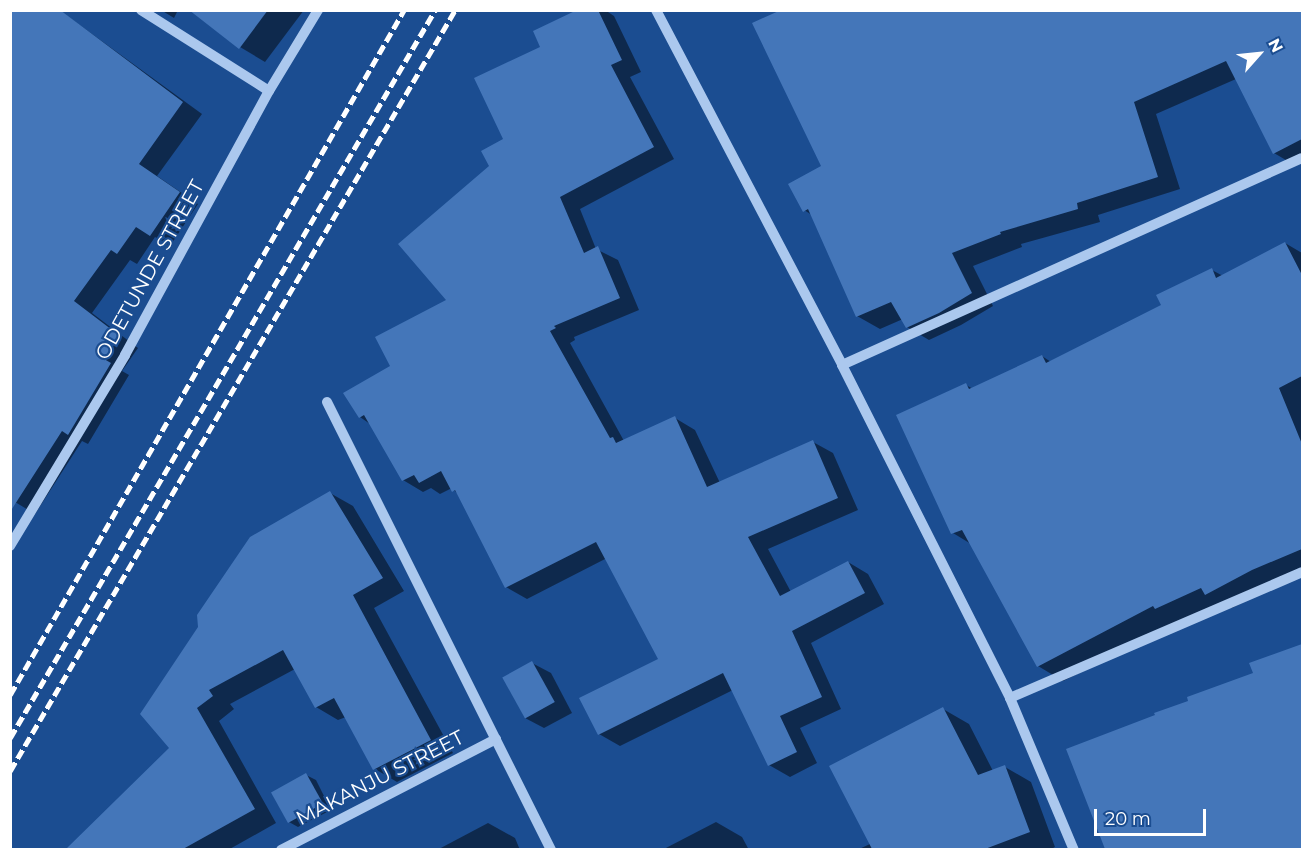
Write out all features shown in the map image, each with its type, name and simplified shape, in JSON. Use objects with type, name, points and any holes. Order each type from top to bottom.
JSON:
[{"type":"street","points":[[141,10],[269,91]]},
{"type":"street","name":"ODETUNDE STREET","points":[[10,546],[125,355],[269,91],[318,10]]},
{"type":"street","points":[[656,10],[842,365],[1010,698],[1074,849]]},
{"type":"street","points":[[842,365],[1302,158]]},
{"type":"street","points":[[327,402],[551,849]]},
{"type":"street","points":[[1010,698],[1302,572]]},
{"type":"street","name":"MAKANJU STREET","points":[[281,849],[496,739]]},
{"type":"building","points":[[10,10],[60,10],[183,102],[139,164],[180,192],[150,236],[136,227],[117,254],[111,250],[74,301],[120,336],[104,359],[111,363],[68,435],[62,431],[10,512]]},
{"type":"building","points":[[189,10],[268,10],[239,49]]},
{"type":"building","points":[[577,10],[598,10],[622,60],[611,65],[654,147],[560,197],[584,253],[598,246],[620,298],[554,326],[556,328],[550,331],[610,438],[613,437],[616,443],[675,416],[707,487],[813,440],[838,498],[748,537],[780,596],[848,561],[865,593],[792,631],[822,697],[780,716],[797,752],[768,766],[723,673],[598,735],[579,698],[658,659],[596,542],[505,588],[455,490],[452,492],[441,471],[419,483],[414,475],[402,481],[364,415],[359,418],[343,393],[390,366],[375,337],[446,300],[398,244],[489,166],[481,151],[503,139],[474,78],[540,47],[533,31]]},
{"type":"building","points":[[781,10],[1302,10],[1302,139],[1273,154],[1226,61],[1134,102],[1158,177],[1077,203],[1078,209],[1000,232],[1001,234],[952,253],[972,293],[939,313],[906,328],[891,302],[856,317],[808,209],[803,212],[788,184],[821,166],[752,23]]},
{"type":"building","points":[[1285,242],[1302,275],[1302,376],[1279,388],[1302,444],[1302,549],[1252,570],[1205,595],[1201,588],[1155,609],[1153,606],[1037,667],[962,530],[951,534],[896,415],[966,383],[969,389],[1042,355],[1046,363],[1161,305],[1156,295],[1212,268],[1216,278]]},
{"type":"building","points":[[330,491],[383,578],[353,595],[431,740],[373,770],[334,698],[315,708],[283,650],[209,690],[213,696],[197,708],[255,809],[183,849],[66,849],[169,748],[140,714],[198,627],[197,615],[250,537]]},
{"type":"building","points":[[1302,644],[1302,849],[1105,849],[1066,749],[1188,701],[1187,697],[1253,673],[1249,663]]},
{"type":"building","points":[[532,661],[555,702],[525,719],[502,677]]},
{"type":"building","points":[[943,707],[978,775],[1005,765],[1030,832],[985,849],[872,849],[829,766]]},
{"type":"building","points":[[306,773],[323,804],[288,823],[271,792]]},
{"type":"railway","points":[[10,695],[404,10]]},
{"type":"railway","points":[[10,738],[435,10]]},
{"type":"railway","points":[[10,771],[455,10]]}]
